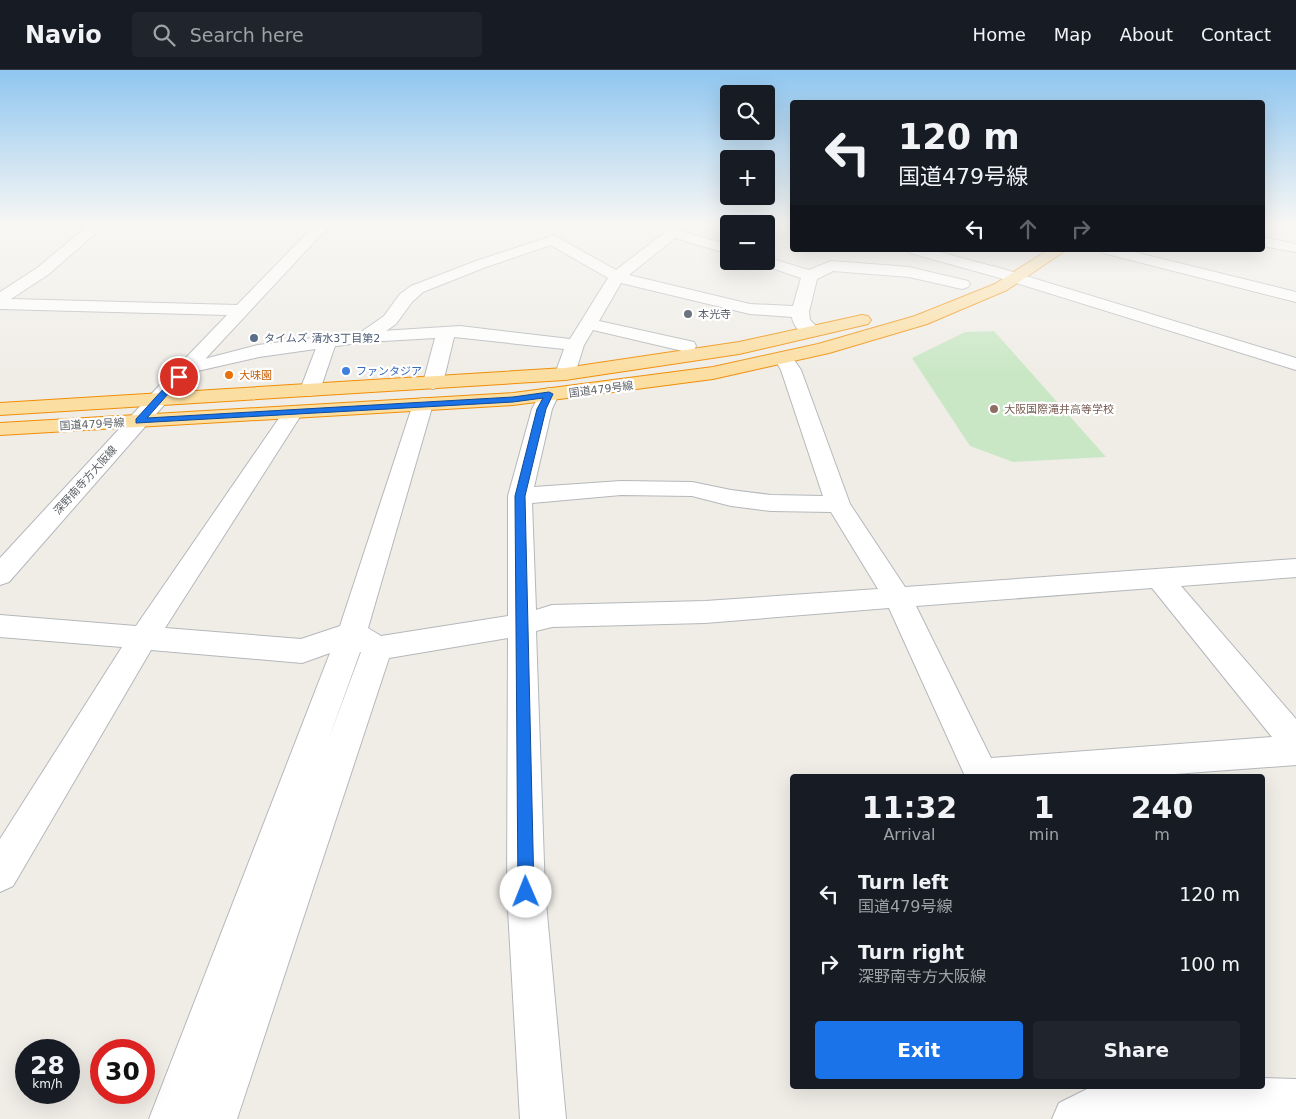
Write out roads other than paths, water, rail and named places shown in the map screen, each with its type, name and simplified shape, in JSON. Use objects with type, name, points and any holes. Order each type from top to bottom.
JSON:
[{"type":"highway","name":"国道479号線","points":[[0,409],[159,400],[301,401],[428,394],[513,399],[557,384],[812,331],[889,312],[962,284],[1001,274]]},
{"type":"highway","name":"国道479号線","points":[[557,384],[669,380],[783,358],[840,344],[921,320],[1001,287],[1008,274]]},
{"type":"highway","name":"国道479号線","points":[[0,429],[140,421],[301,401],[428,394]]},
{"type":"street","points":[[0,300],[39,274]]},
{"type":"street","name":"深野南寺方大阪線","points":[[3,568],[140,421],[187,367],[276,274]]},
{"type":"street","points":[[366,337],[390,320],[406,298],[417,290],[456,274]]},
{"type":"street","points":[[612,274],[617,277],[750,309],[800,312]]},
{"type":"street","points":[[543,1119],[526,892],[520,496],[542,409],[557,384],[575,345],[589,324],[607,290],[621,274]]},
{"type":"street","points":[[804,274],[810,276],[814,274]]},
{"type":"street","points":[[918,274],[962,284]]},
{"type":"street","points":[[1015,274],[1296,364]]},
{"type":"street","points":[[1016,274],[1296,354]]},
{"type":"street","points":[[1204,274],[1296,297]]},
{"type":"street","points":[[810,276],[800,312],[801,322],[812,331]]},
{"type":"street","points":[[3,312],[26,304],[242,310]]},
{"type":"street","points":[[589,324],[687,346]]},
{"type":"street","points":[[187,367],[200,366],[258,351],[366,337],[460,331],[575,345]]},
{"type":"street","points":[[214,1119],[365,641],[428,394],[446,332]]},
{"type":"street","points":[[0,874],[144,638],[301,401],[327,343]]},
{"type":"street","points":[[783,358],[791,370],[838,504],[898,598],[982,774]]},
{"type":"street","points":[[520,496],[621,488],[692,489],[732,498],[771,503],[838,504]]},
{"type":"street","points":[[0,626],[302,651],[365,641],[521,625],[552,616],[705,612],[1296,568]]},
{"type":"street","points":[[1159,578],[1296,743]]},
{"type":"street","points":[[172,1119],[365,641]]},
{"type":"street","points":[[995,774],[1296,750]]},
{"type":"street","points":[[1075,1119],[1116,1092],[1296,1102]]},
{"type":"place","name":"本光寺","points":[[688,314]]},
{"type":"place","name":"タイムズ 清水3丁目第2","points":[[254,338]]},
{"type":"place","name":"ファンタジア","points":[[346,371]]},
{"type":"place","name":"大味園","points":[[229,375]]},
{"type":"place","name":"大阪国際滝井高等学校","points":[[994,409]]}]
